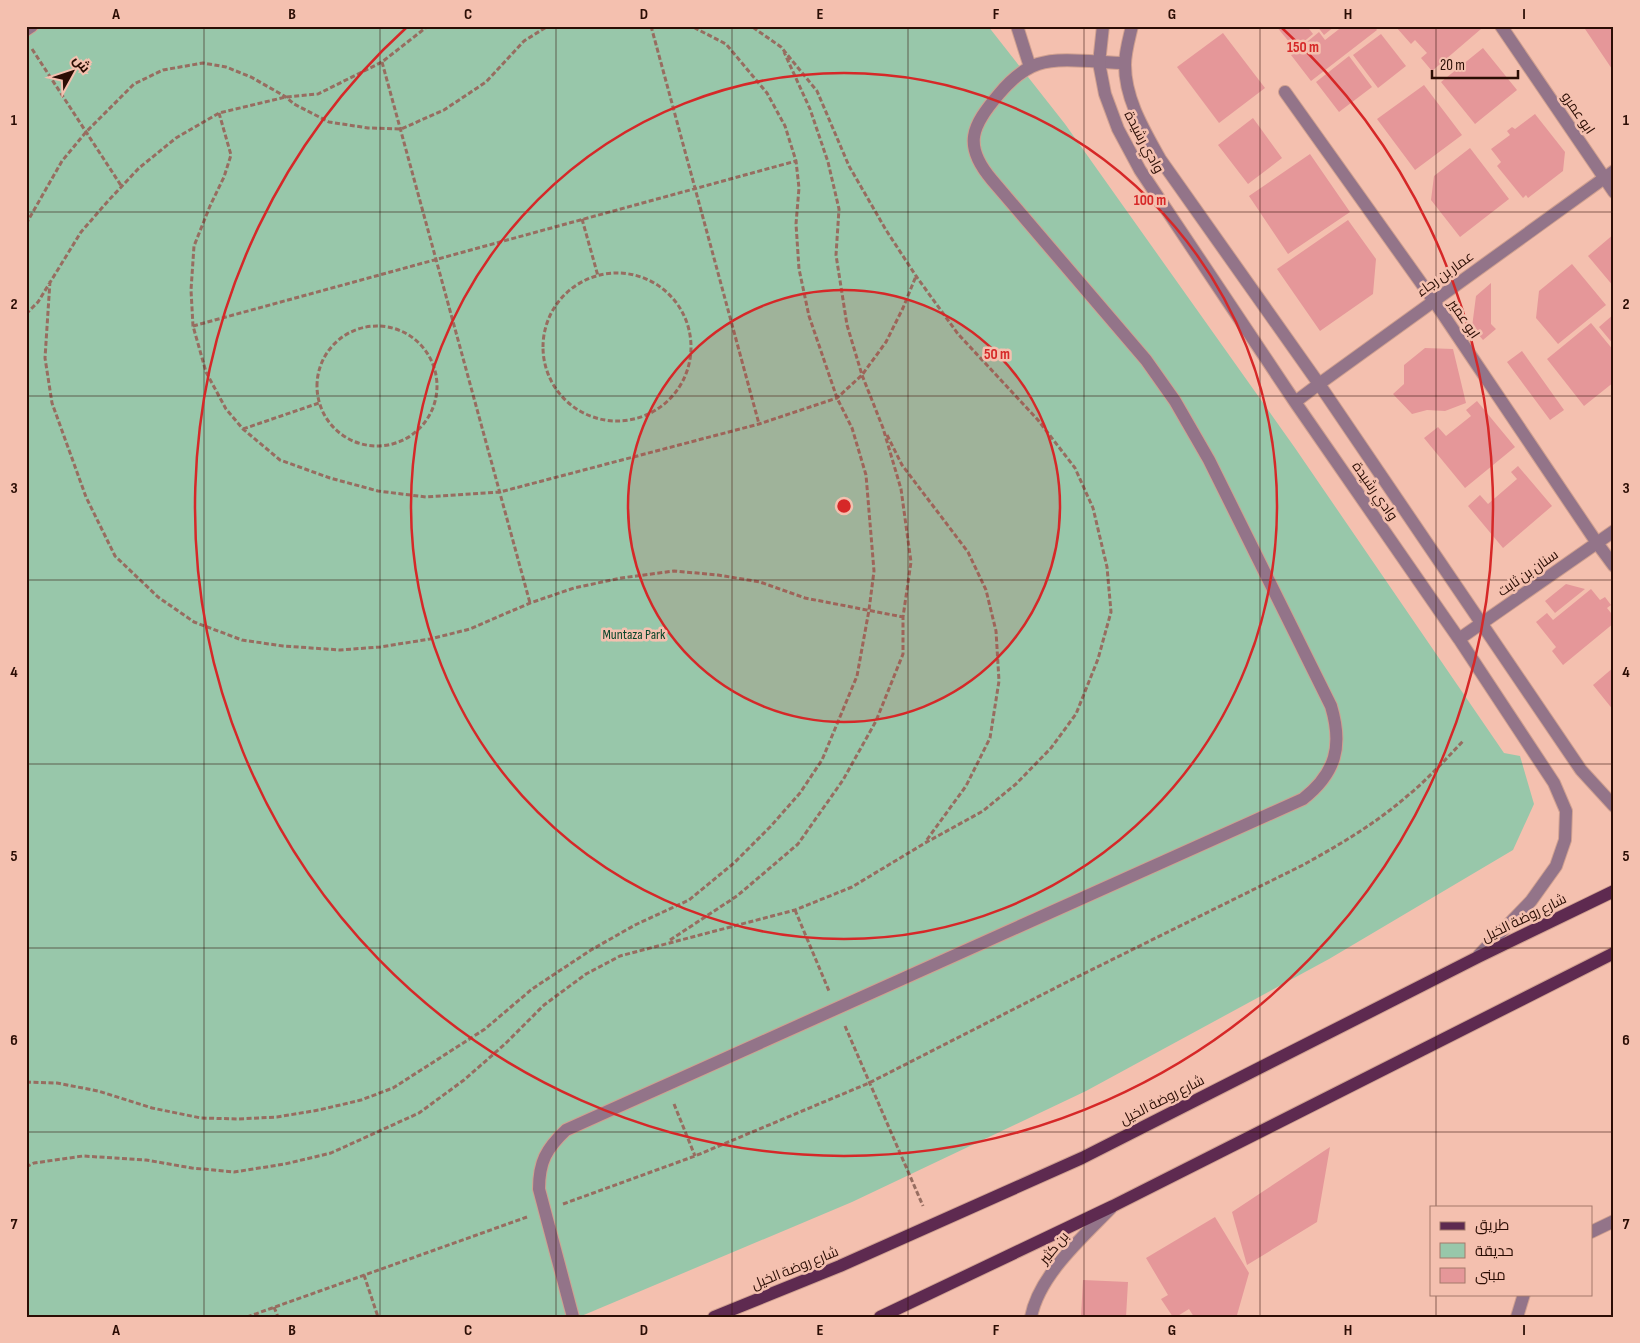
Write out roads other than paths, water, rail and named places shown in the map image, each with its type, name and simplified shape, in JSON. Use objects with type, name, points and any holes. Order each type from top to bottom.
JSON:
[{"type":"main road","name":"شارع روضة الخيل","points":[[714,1317],[840,1266],[1082,1158],[1478,957],[1614,891]]},
{"type":"main road","points":[[880,1317],[1113,1206],[1614,953]]},
{"type":"street","points":[[26,30],[32,26]]},
{"type":"street","points":[[1017,26],[1030,67]]},
{"type":"street","name":"وادي رشيدة","points":[[1103,26],[1099,63],[1105,94],[1118,130],[1140,170],[1295,402],[1460,639],[1554,783],[1566,811],[1565,840],[1556,866],[1531,901],[1478,957]]},
{"type":"street","name":"وادي رشيدة","points":[[1132,26],[1125,63],[1126,81],[1140,122],[1160,159],[1319,384],[1581,770],[1614,806]]},
{"type":"street","name":"ابو عمرو","points":[[1501,26],[1609,175],[1614,192]]},
{"type":"street","points":[[573,1317],[539,1189],[540,1172],[544,1156],[553,1142],[566,1130],[1303,799],[1317,788],[1327,774],[1334,758],[1337,741],[1336,724],[1331,706],[1190,425],[1146,360],[978,162],[974,140],[975,128],[980,118],[1004,88],[1030,67],[1039,63],[1060,60],[1125,63]]},
{"type":"street","name":"ابو عمير","points":[[1285,92],[1434,301],[1597,544],[1614,566]]},
{"type":"street","name":"عمار بن رجاء","points":[[1295,402],[1609,175]]},
{"type":"street","name":"سنان بن ثابت","points":[[1460,639],[1614,532]]},
{"type":"street","name":"بن كثير","points":[[1031,1317],[1044,1283],[1070,1250],[1113,1206]]},
{"type":"street","points":[[1592,1232],[1614,1221]]},
{"type":"street","points":[[1517,1317],[1523,1296]]},
{"type":"park label","name":"Muntaza Park","points":[[634,634]]}]
